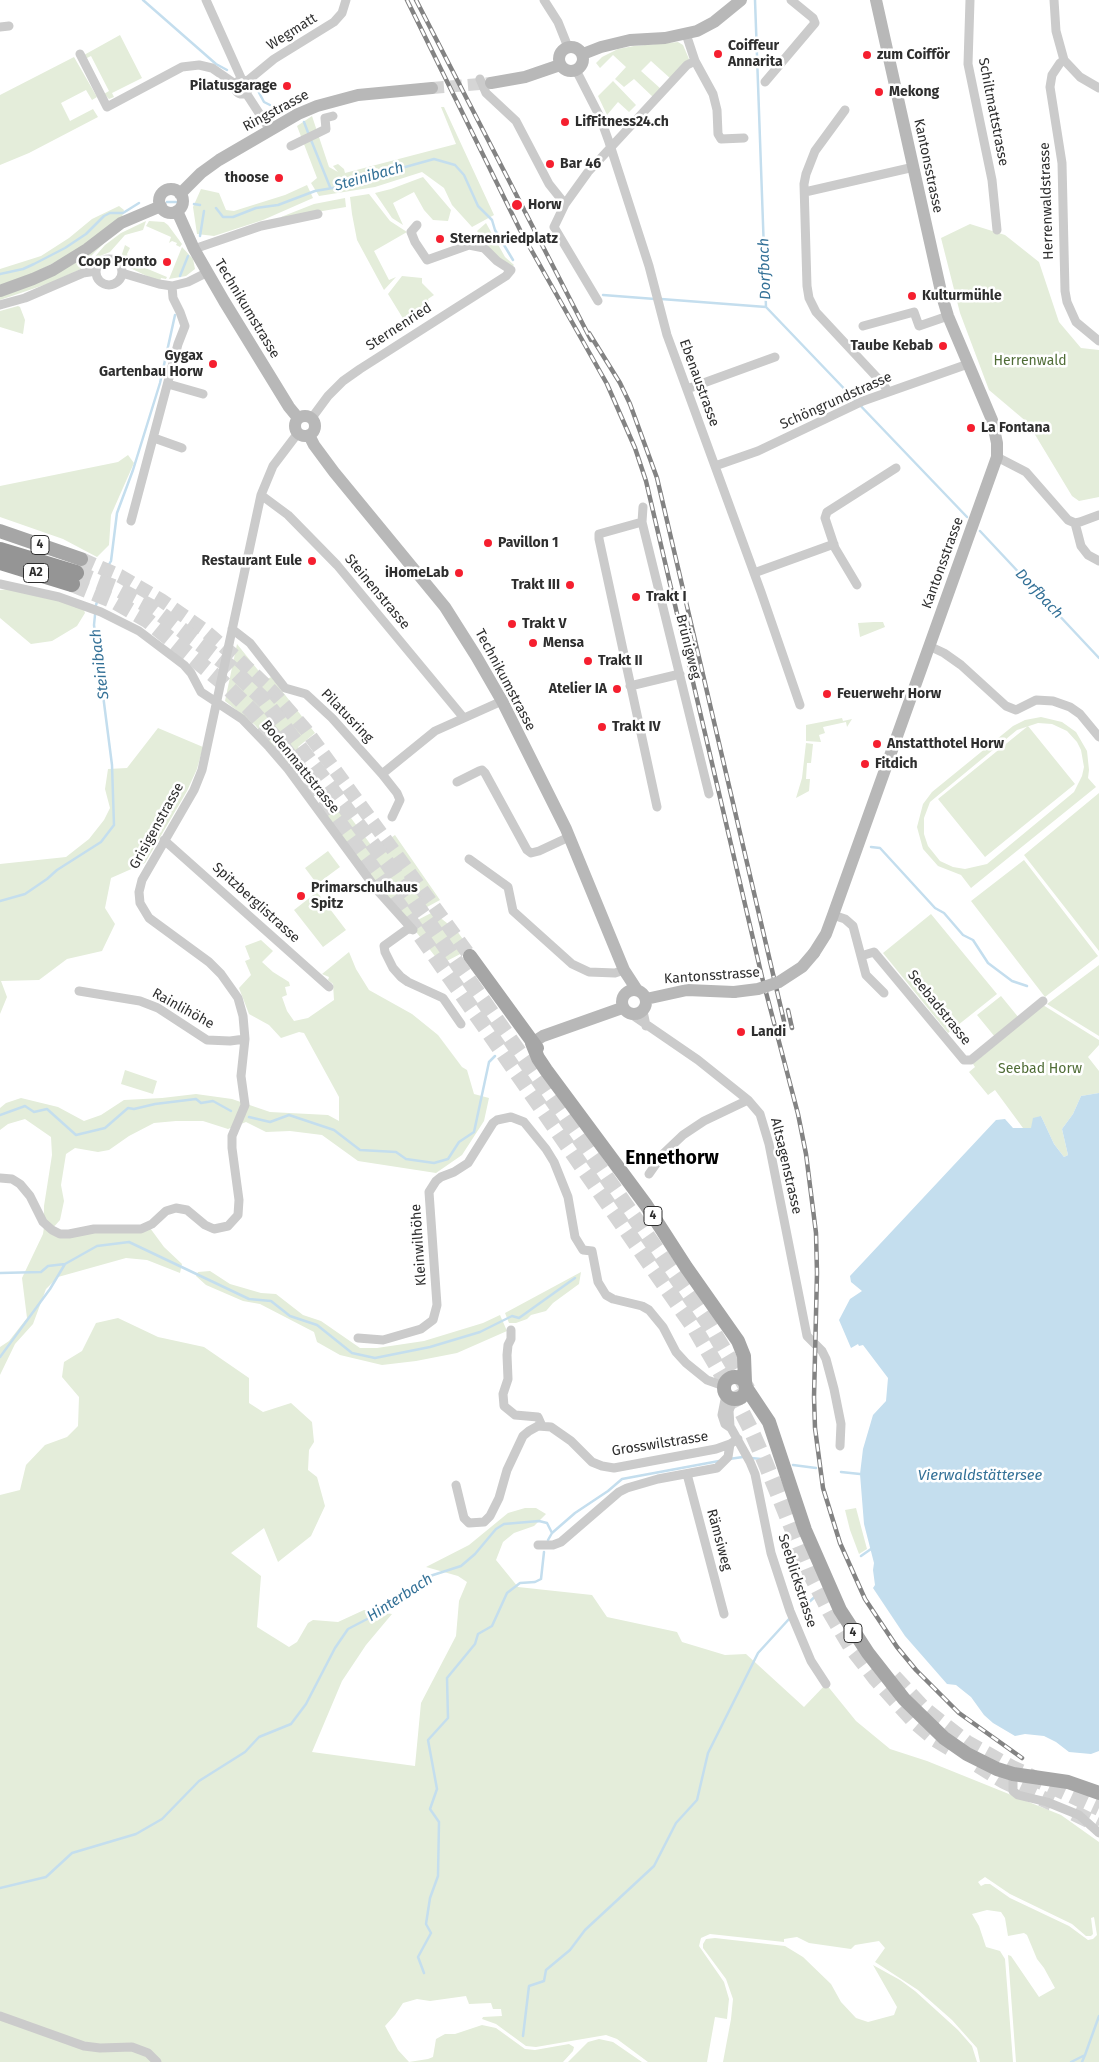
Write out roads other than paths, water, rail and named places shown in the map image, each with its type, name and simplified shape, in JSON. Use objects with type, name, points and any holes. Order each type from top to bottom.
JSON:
[{"type":"highway","name":"A2","points":[[0,550],[76,572]]},
{"type":"highway","name":"A2","points":[[0,562],[76,572]]},
{"type":"main road","points":[[583,54],[601,47],[630,40],[686,34],[714,22],[741,0]]},
{"type":"main road","name":"Kantonsstrasse","points":[[532,1043],[543,1036],[634,1003],[687,990],[734,992],[758,990],[779,982],[802,967],[814,954],[826,934],[997,458],[995,430],[948,316],[938,282],[876,0]]},
{"type":"main road","points":[[568,47],[576,48],[583,54],[582,65],[576,70],[568,71],[560,65],[559,55],[568,47]]},
{"type":"main road","points":[[486,81],[525,78],[560,65]]},
{"type":"main road","name":"Ringstrasse","points":[[180,194],[213,164],[298,114],[334,101],[365,94],[432,88]]},
{"type":"main road","points":[[173,190],[180,194],[183,202],[177,211],[167,212],[161,206],[160,198],[166,191],[173,190]]},
{"type":"main road","points":[[0,291],[33,280],[53,270],[87,249],[121,224],[161,206]]},
{"type":"main road","name":"Technikumstrasse","points":[[177,211],[194,249],[289,407],[298,418]]},
{"type":"main road","points":[[306,416],[311,419],[314,427],[304,434],[295,427],[298,418],[306,416]]},
{"type":"main road","name":"Technikumstrasse","points":[[304,434],[445,607],[502,701],[569,837],[624,970],[634,1003]]},
{"type":"main road","name":"4","points":[[0,531],[76,572]]},
{"type":"main road","name":"4","points":[[470,956],[532,1043],[544,1056],[562,1089],[610,1158],[652,1213],[675,1252],[738,1341],[743,1354],[735,1390],[766,1416],[813,1551],[835,1600],[852,1631],[895,1688],[934,1729],[968,1754],[997,1769],[1013,1774],[1068,1782],[1099,1793]]},
{"type":"street","points":[[206,0],[241,82],[237,92],[242,94],[246,92],[270,130]]},
{"type":"street","name":"Wegmatt","points":[[241,82],[334,22],[342,13],[346,0]]},
{"type":"street","points":[[544,0],[558,22],[568,47]]},
{"type":"street","points":[[765,82],[815,23],[812,18],[791,0]]},
{"type":"street","name":"Schiltmattstrasse","points":[[970,0],[968,64],[992,180],[997,230]]},
{"type":"street","points":[[1054,0],[1056,31],[1064,60],[1080,77],[1099,88]]},
{"type":"street","points":[[686,34],[695,61],[712,94],[717,110],[718,134],[721,139],[744,138]]},
{"type":"street","points":[[80,54],[107,107],[182,67],[199,65],[212,68],[241,82]]},
{"type":"street","name":"Herrenwaldstrasse","points":[[1064,60],[1052,75],[1050,88],[1062,163],[1065,291],[1067,302],[1076,322],[1097,338]]},
{"type":"street","points":[[598,301],[554,227],[565,204],[582,178],[687,65],[695,61]]},
{"type":"street","name":"Ebenaustrasse","points":[[576,70],[597,112],[611,147],[649,266],[656,298],[687,389],[795,686],[800,705]]},
{"type":"street","points":[[486,81],[486,93],[516,121],[549,184],[565,204]]},
{"type":"street","points":[[845,110],[815,151],[806,174],[807,286],[812,306],[826,324],[884,385],[888,392]]},
{"type":"street","points":[[291,146],[303,142],[326,129],[325,118],[333,116]]},
{"type":"street","points":[[805,192],[914,168]]},
{"type":"street","points":[[194,249],[261,226],[318,214]]},
{"type":"street","name":"Sternenried","points":[[311,419],[332,392],[360,369],[506,276],[511,270],[497,261],[484,248],[469,245],[427,260],[411,232],[418,225]]},
{"type":"street","points":[[111,259],[120,266],[122,273],[118,281],[110,284],[102,282],[96,271],[101,262],[111,259]]},
{"type":"street","points":[[0,304],[25,298],[84,273],[96,271]]},
{"type":"street","points":[[122,273],[172,286],[188,282],[208,272]]},
{"type":"street","points":[[131,521],[185,326],[173,298],[172,286]]},
{"type":"street","points":[[862,326],[914,312],[919,326],[948,316]]},
{"type":"street","points":[[687,389],[775,357]]},
{"type":"street","name":"Schöngrundstrasse","points":[[715,466],[758,451],[863,401],[968,364]]},
{"type":"street","points":[[168,384],[202,394]]},
{"type":"street","name":"Grisigenstrasse","points":[[0,1178],[12,1179],[20,1184],[30,1196],[43,1222],[60,1234],[94,1229],[141,1229],[152,1224],[166,1211],[176,1208],[188,1210],[211,1228],[218,1229],[228,1226],[236,1219],[240,1209],[232,1136],[245,1105],[241,1076],[245,1039],[243,1016],[238,998],[231,986],[209,962],[149,918],[140,903],[139,892],[142,880],[194,790],[202,770],[261,495],[273,466],[304,434]]},
{"type":"street","points":[[154,438],[182,448]]},
{"type":"street","points":[[997,458],[1026,472],[1064,516],[1075,523],[1084,522],[1099,515]]},
{"type":"street","points":[[857,585],[834,544],[825,518],[826,512],[896,468]]},
{"type":"street","name":"Steinenstrasse","points":[[261,495],[288,515],[338,565],[463,717]]},
{"type":"street","name":"Brünigweg","points":[[643,507],[642,522],[709,794]]},
{"type":"street","points":[[642,522],[599,534],[657,807]]},
{"type":"street","points":[[1075,523],[1079,543],[1084,552],[1099,561]]},
{"type":"street","points":[[754,573],[834,544]]},
{"type":"street","name":"Bodenmattstrasse","points":[[0,584],[59,598],[97,610],[139,631],[184,666],[191,673],[201,692],[253,729],[288,769],[377,890],[411,929],[384,946],[393,968],[401,978],[443,998],[461,1024]]},
{"type":"street","name":"Pilatusring","points":[[232,629],[250,643],[284,688],[306,694],[332,718],[382,774],[397,793],[400,800],[392,817]]},
{"type":"street","points":[[929,646],[944,653],[960,665],[1006,706],[1016,710],[1036,700],[1054,701],[1070,707],[1080,714],[1099,737]]},
{"type":"street","points":[[630,686],[680,674]]},
{"type":"street","points":[[382,774],[435,730],[502,701]]},
{"type":"street","points":[[456,782],[479,771],[485,773],[527,850],[531,853],[539,852],[569,837]]},
{"type":"street","name":"Spitzberglistrasse","points":[[164,840],[329,986]]},
{"type":"street","points":[[468,858],[508,887],[513,911],[572,964],[589,972],[615,973],[624,970]]},
{"type":"street","points":[[833,915],[845,919],[853,926],[868,978],[884,993]]},
{"type":"street","name":"Seebadstrasse","points":[[861,956],[874,952],[964,1060],[971,1060],[1043,1001]]},
{"type":"street","name":"Rainlihöhe","points":[[79,991],[129,999],[158,1008],[207,1040],[230,1042],[245,1039]]},
{"type":"street","name":"Altsagenstrasse","points":[[634,1003],[646,1026],[698,1060],[748,1100],[760,1114],[765,1126],[807,1336],[826,1359],[840,1424],[840,1446]]},
{"type":"street","points":[[649,1174],[663,1154],[692,1128],[748,1100]]},
{"type":"street","name":"Kleinwilhöhe","points":[[358,1338],[383,1340],[421,1329],[433,1320],[437,1305],[429,1192],[440,1177],[454,1172],[468,1163],[489,1128],[497,1120],[510,1117],[524,1122],[554,1162],[568,1196],[576,1240],[583,1250],[592,1251],[598,1282],[606,1295],[649,1310],[663,1327],[676,1352],[686,1364],[707,1380],[735,1390]]},
{"type":"street","name":"Grosswilstrasse","points":[[511,1330],[511,1339],[506,1354],[508,1379],[503,1394],[504,1406],[515,1415],[538,1417],[542,1426],[551,1427],[564,1435],[593,1462],[614,1468],[707,1451],[734,1442]]},
{"type":"street","name":"Seeblickstrasse","points":[[735,1390],[729,1411],[734,1442],[746,1451],[755,1474],[771,1554],[790,1611],[811,1661],[826,1684]]},
{"type":"street","points":[[456,1485],[464,1518],[470,1524],[484,1522],[490,1516],[499,1498],[507,1470],[523,1436],[531,1429],[542,1426]]},
{"type":"street","points":[[538,1545],[553,1545],[561,1542],[619,1492],[627,1488],[658,1478],[717,1468],[728,1457],[734,1442]]},
{"type":"street","name":"Rämsiweg","points":[[687,1474],[724,1614]]},
{"type":"street","points":[[1013,1774],[1013,1791],[1018,1795],[1047,1802],[1079,1814],[1099,1833]]},
{"type":"street","points":[[0,2016],[84,2046],[100,2048],[132,2047],[148,2053],[157,2062]]},
{"type":"water","name":"Vierwaldstättersee","points":[[1099,1093],[1099,1751],[1091,1754],[1069,1752],[1044,1736],[1025,1734],[1015,1736],[993,1723],[984,1715],[971,1697],[956,1685],[947,1684],[905,1636],[873,1588],[875,1585],[874,1563],[864,1524],[860,1474],[863,1449],[873,1415],[886,1401],[888,1378],[863,1345],[859,1346],[858,1344],[851,1348],[839,1320],[850,1299],[862,1291],[851,1282],[850,1276],[996,1120],[1005,1119],[1013,1128],[1031,1128],[1033,1118],[1041,1116],[1054,1144],[1064,1157],[1068,1155],[1062,1129],[1073,1114],[1081,1096]]},
{"type":"waterway","points":[[143,0],[216,64],[227,70]]},
{"type":"waterway","name":"Dorfbach","points":[[755,0],[766,307],[967,517]]},
{"type":"waterway","points":[[257,89],[264,102],[270,105]]},
{"type":"waterway","points":[[304,122],[309,135]]},
{"type":"waterway","points":[[311,140],[330,187]]},
{"type":"waterway","name":"Steinibach","points":[[216,208],[223,217],[233,217],[256,208],[278,205],[315,191],[356,184],[380,174],[434,159],[455,165],[464,175],[478,206],[492,220],[495,230],[513,260]]},
{"type":"waterway","points":[[167,202],[176,202]]},
{"type":"waterway","points":[[0,274],[23,269],[34,264],[65,248],[86,234],[104,216],[110,213],[123,213],[139,203]]},
{"type":"waterway","points":[[194,204],[200,205]]},
{"type":"waterway","name":"Steinibach","points":[[200,236],[204,211]]},
{"type":"waterway","name":"Steinibach","points":[[180,276],[188,256]]},
{"type":"waterway","name":"Steinibach","points":[[603,295],[655,299]]},
{"type":"waterway","name":"Steinibach","points":[[661,299],[766,307]]},
{"type":"waterway","name":"Steinibach","points":[[0,901],[25,894],[57,870],[101,842],[114,825],[112,765],[94,625],[96,605],[102,587],[103,575],[111,561],[117,513],[133,470],[160,383],[175,315]]},
{"type":"waterway","name":"Dorfbach","points":[[980,531],[1099,658]]},
{"type":"waterway","points":[[871,847],[880,848],[935,908],[944,913],[963,935],[973,940],[988,963],[1012,981],[1027,986]]},
{"type":"waterway","points":[[249,1117],[270,1122],[289,1115],[334,1130],[360,1150],[396,1152],[406,1159],[434,1163],[448,1159],[459,1142],[474,1132],[489,1062],[495,1056]]},
{"type":"waterway","points":[[0,1115],[25,1106],[34,1112],[47,1109],[76,1135],[105,1128],[128,1108],[134,1109],[155,1104],[196,1099],[201,1103],[213,1101],[231,1111]]},
{"type":"waterway","points":[[0,1273],[41,1272],[48,1266],[65,1264],[97,1246],[129,1242],[249,1299],[271,1301],[290,1316],[317,1325],[352,1353],[375,1358],[430,1347],[480,1332],[512,1316],[519,1318],[575,1278]]},
{"type":"waterway","points":[[0,1357],[50,1289],[65,1264]]},
{"type":"waterway","name":"Hinterbach","points":[[729,1459],[743,1457]]},
{"type":"waterway","name":"Hinterbach","points":[[751,1458],[771,1460]]},
{"type":"waterway","name":"Hinterbach","points":[[0,1888],[46,1877],[72,1853],[136,1834],[162,1819],[199,1781],[245,1752],[259,1737],[291,1724],[306,1704],[335,1648],[348,1629],[394,1605],[409,1589],[430,1576],[461,1566],[475,1554],[496,1529],[504,1524],[539,1521],[547,1523],[552,1533],[575,1513],[608,1491],[622,1479],[719,1461]]},
{"type":"waterway","name":"Hinterbach","points":[[793,1465],[816,1468]]},
{"type":"waterway","name":"Hinterbach","points":[[841,1472],[860,1474]]},
{"type":"waterway","points":[[548,1540],[552,1533]]},
{"type":"waterway","points":[[861,1556],[871,1549]]},
{"type":"waterway","points":[[424,1973],[418,1957],[431,1933],[426,1924],[430,1898],[438,1876],[439,1822],[430,1809],[437,1789],[428,1740],[448,1718],[447,1678],[475,1644],[478,1634],[492,1626],[507,1593],[520,1583],[535,1582],[541,1579],[544,1552]]},
{"type":"waterway","points":[[808,1603],[819,1593]]},
{"type":"waterway","points":[[523,2036],[529,1986],[544,1981],[546,1970],[570,1950],[585,1930],[654,1866],[676,1823],[697,1800],[708,1753],[758,1653],[789,1619]]},
{"type":"waterway","points":[[1071,2062],[1085,2055],[1099,2016]]},
{"type":"waterway","points":[[1082,2062],[1085,2055]]},
{"type":"tunnel","points":[[432,88],[491,83]]},
{"type":"tunnel","points":[[81,559],[120,576],[161,600],[204,630],[272,691],[306,730],[470,956]]},
{"type":"tunnel","points":[[76,573],[116,588],[153,608],[229,666],[264,700],[387,863],[708,1323],[748,1390]]},
{"type":"tunnel","points":[[72,584],[114,601],[147,620],[221,681],[252,711],[283,747],[375,871],[695,1329],[729,1387],[750,1428],[811,1575],[851,1647],[876,1679],[913,1720],[935,1739],[950,1748]]},
{"type":"tunnel","points":[[894,1677],[924,1709],[967,1743],[1012,1768],[1099,1808]]},
{"type":"tunnel","points":[[978,1765],[1004,1781],[1052,1803]]},
{"type":"tunnel","points":[[1074,1813],[1099,1825]]},
{"type":"railway","points":[[407,0],[520,230],[607,384],[635,448],[646,481],[762,977],[798,1114],[806,1154],[816,1233],[815,1428],[823,1488],[840,1543],[865,1599],[897,1647],[916,1670],[959,1713],[1022,1758]]},
{"type":"railway","points":[[416,0],[591,340]]},
{"type":"railway","points":[[589,333],[620,383],[630,404],[657,478],[784,1021]]},
{"type":"railway","points":[[788,1010],[792,1028]]},
{"type":"place","name":"Coiffeur Annarita","points":[[718,54]]},
{"type":"place","name":"zum Coifför","points":[[867,55]]},
{"type":"place","name":"Pilatusgarage","points":[[287,86]]},
{"type":"place","name":"Mekong","points":[[879,92]]},
{"type":"place","name":"LifFitness24.ch","points":[[565,122]]},
{"type":"place","name":"Bar 46","points":[[550,164]]},
{"type":"place","name":"thoose","points":[[279,178]]},
{"type":"place","name":"Horw","points":[[517,205]]},
{"type":"place","name":"Sternenriedplatz","points":[[440,239]]},
{"type":"place","name":"Coop Pronto","points":[[167,262]]},
{"type":"place","name":"Kulturmühle","points":[[912,296]]},
{"type":"place","name":"Taube Kebab","points":[[943,346]]},
{"type":"place","name":"Gygax Gartenbau Horw","points":[[213,364]]},
{"type":"place","name":"La Fontana","points":[[971,428]]},
{"type":"place","name":"Pavillon 1","points":[[488,543]]},
{"type":"place","name":"Restaurant Eule","points":[[312,561]]},
{"type":"place","name":"iHomeLab","points":[[459,573]]},
{"type":"place","name":"Trakt III","points":[[570,585]]},
{"type":"place","name":"Trakt I","points":[[636,597]]},
{"type":"place","name":"Trakt V","points":[[512,624]]},
{"type":"place","name":"Mensa","points":[[533,643]]},
{"type":"place","name":"Trakt II","points":[[588,661]]},
{"type":"place","name":"Atelier IA","points":[[617,689]]},
{"type":"place","name":"Feuerwehr Horw","points":[[827,694]]},
{"type":"place","name":"Trakt IV","points":[[602,727]]},
{"type":"place","name":"Anstatthotel Horw","points":[[877,744]]},
{"type":"place","name":"Fitdich","points":[[865,764]]},
{"type":"place","name":"Primarschulhaus Spitz","points":[[301,896]]},
{"type":"place","name":"Landi","points":[[741,1032]]},
{"type":"district","name":"Ennethorw","points":[[672,1159]]},
{"type":"park label","name":"Herrenwald","points":[[1030,361]]},
{"type":"park label","name":"Seebad Horw","points":[[1040,1069]]}]
